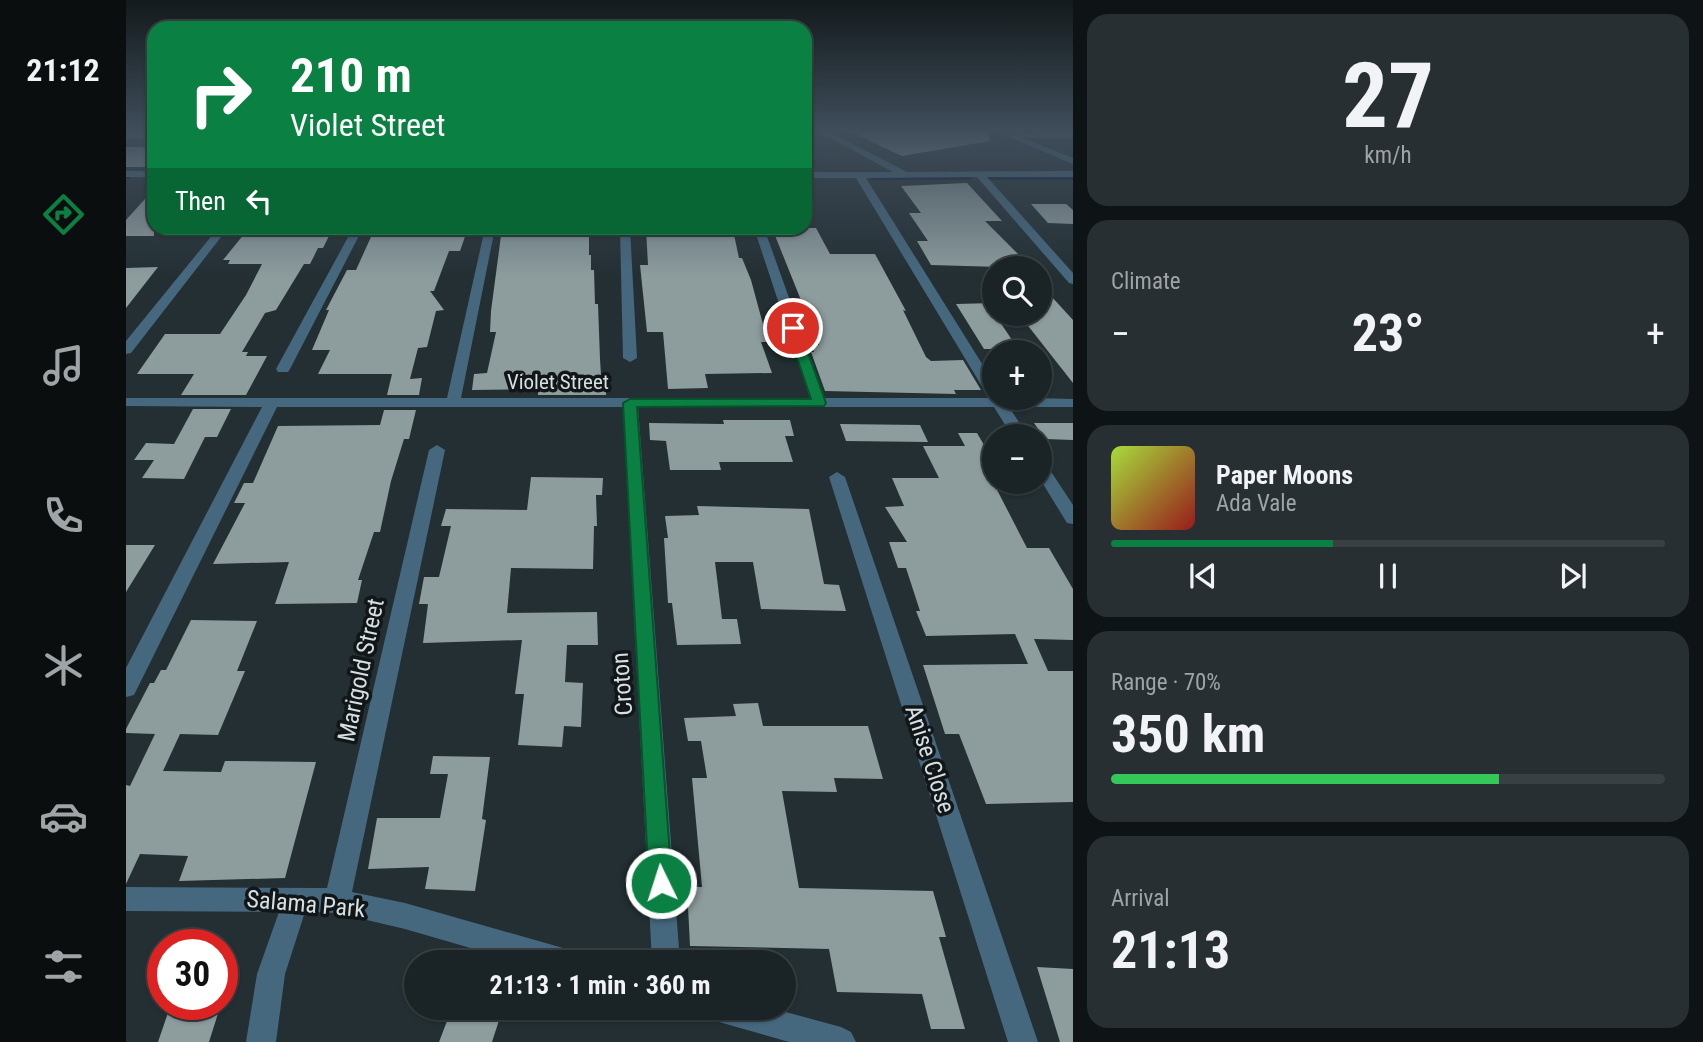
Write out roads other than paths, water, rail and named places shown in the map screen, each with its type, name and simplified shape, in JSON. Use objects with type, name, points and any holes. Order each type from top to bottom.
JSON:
[{"type":"street","points":[[862,180],[982,375]]},
{"type":"street","points":[[984,180],[1073,280]]},
{"type":"street","points":[[126,350],[217,235]]},
{"type":"street","points":[[283,369],[354,235]]},
{"type":"street","points":[[453,403],[489,235]]},
{"type":"street","points":[[625,235],[630,358]]},
{"type":"street","points":[[761,235],[819,403]]},
{"type":"street","name":"Violet Street","points":[[126,402],[819,403],[982,398]]},
{"type":"street","points":[[126,689],[271,402]]},
{"type":"street","name":"Violet Street","points":[[1052,402],[1073,403]]},
{"type":"street","name":"Croton","points":[[630,403],[665,950]]},
{"type":"street","name":"Marigold Street","points":[[337,901],[437,450]]},
{"type":"street","name":"Anise Close","points":[[837,477],[1023,1042]]},
{"type":"street","points":[[1052,486],[1073,520]]},
{"type":"street","name":"Salama Park","points":[[126,899],[337,901],[405,916],[522,950]]},
{"type":"street","points":[[261,1042],[271,974],[296,899]]},
{"type":"street","points":[[762,1020],[841,1042]]}]
